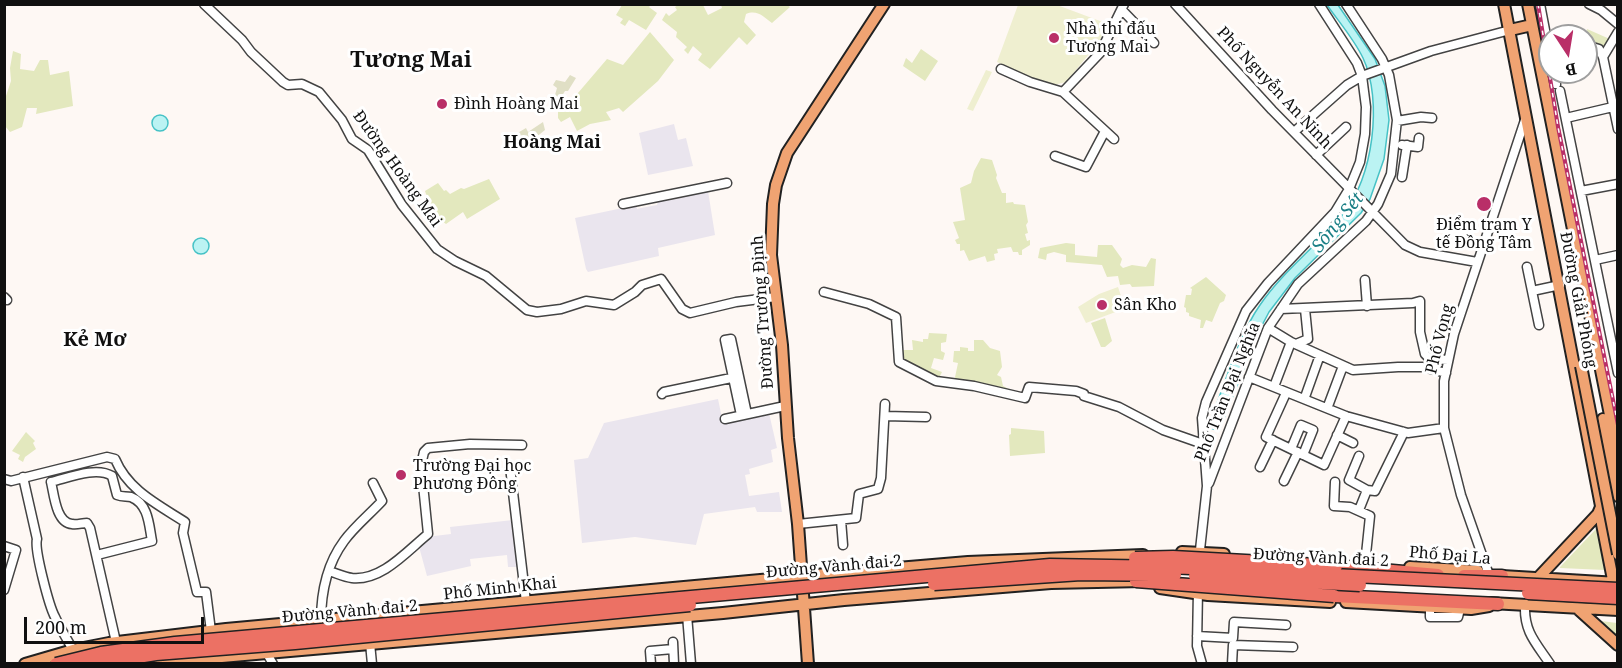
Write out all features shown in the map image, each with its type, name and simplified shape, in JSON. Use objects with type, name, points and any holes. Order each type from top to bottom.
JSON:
[{"type":"highway","points":[[1051,570],[1139,557],[1336,566],[1453,576],[1502,576]]},
{"type":"highway","name":"Đường Vành đai 2","points":[[56,663],[141,647],[1051,570],[1170,567],[1616,585]]},
{"type":"highway","name":"Đường Vành đai 2","points":[[94,663],[156,654],[296,643],[1051,570],[1081,574],[1172,574],[1617,600]]},
{"type":"highway","points":[[1051,570],[1334,596],[1498,604]]},
{"type":"main road","name":"Đường Trương Định","points":[[808,663],[802,605],[798,524],[771,255],[773,204],[787,153],[884,4]]},
{"type":"main road","name":"Đường Giải Phóng","points":[[1504,4],[1560,285],[1617,600]]},
{"type":"main road","name":"Đường Giải Phóng","points":[[1528,4],[1614,423],[1617,455]]},
{"type":"main road","points":[[1509,30],[1532,25]]},
{"type":"main road","points":[[1587,300],[1589,348],[1587,365],[1617,554]]},
{"type":"main road","points":[[1566,320],[1578,350],[1587,365],[1617,496]]},
{"type":"main road","points":[[1538,578],[1601,511],[1617,512]]},
{"type":"main road","name":"Phố Đại La","points":[[801,577],[968,562],[1200,552],[1488,572],[1502,576]]},
{"type":"main road","name":"Phố Đại La","points":[[1111,556],[1160,563],[1456,580],[1489,579],[1502,576]]},
{"type":"main road","points":[[1284,569],[1294,560]]},
{"type":"main road","points":[[1256,587],[1257,568]]},
{"type":"main road","points":[[873,570],[876,597]]},
{"type":"main road","points":[[1502,576],[1616,585]]},
{"type":"main road","name":"Phố Minh Khai","points":[[25,663],[73,650],[116,642],[211,631],[801,577]]},
{"type":"main road","points":[[142,663],[218,660],[266,652],[1051,583],[1118,583],[1198,588],[1294,600],[1430,612],[1459,613],[1498,604]]},
{"type":"main road","points":[[1198,588],[1287,588],[1471,599],[1525,606],[1617,610]]},
{"type":"main road","points":[[1287,588],[1294,600]]},
{"type":"main road","points":[[1576,608],[1617,645]]},
{"type":"main road","points":[[441,610],[436,615],[434,624],[437,633],[444,637]]},
{"type":"main road","points":[[395,614],[403,619],[407,628],[405,635],[398,641]]},
{"type":"street","name":"Đường Hoàng Mai","points":[[204,4],[283,82],[288,85],[302,84],[319,92],[342,120],[352,139],[368,150],[402,204],[437,249],[455,261],[486,276],[528,310],[537,312],[551,310],[586,301],[614,305],[642,285],[661,279],[682,309],[690,313],[736,302],[776,297]]},
{"type":"street","name":"Phố Nguyễn An Ninh","points":[[1175,4],[1294,132],[1371,210]]},
{"type":"street","name":"Phố Trần Đại Nghĩa","points":[[1202,663],[1197,646],[1198,588],[1207,486],[1202,412],[1246,311],[1268,283],[1335,212],[1350,190],[1360,162],[1365,134],[1364,76],[1319,4]]},
{"type":"street","name":"Phố Trần Đại Nghĩa","points":[[1207,486],[1268,328],[1299,284],[1366,221],[1384,193],[1391,174],[1397,121],[1394,93],[1384,68],[1346,4]]},
{"type":"street","points":[[1540,4],[1544,24]]},
{"type":"street","points":[[1589,4],[1601,10],[1617,24]]},
{"type":"street","points":[[1063,92],[1100,53],[1123,7],[1154,44]]},
{"type":"street","points":[[1294,132],[1347,85],[1364,76],[1460,42],[1509,30]]},
{"type":"street","points":[[1603,57],[1617,32]]},
{"type":"street","points":[[1598,49],[1603,57],[1615,106],[1617,129]]},
{"type":"street","points":[[1001,69],[1030,82],[1063,92],[1114,139]]},
{"type":"street","name":"Đường Giải Phóng","points":[[1557,84],[1566,118],[1617,374]]},
{"type":"street","points":[[1566,118],[1615,106]]},
{"type":"street","name":"Phố Vọng","points":[[1488,572],[1461,495],[1444,428],[1446,373],[1454,334],[1527,116]]},
{"type":"street","points":[[1397,121],[1421,117],[1432,118]]},
{"type":"street","points":[[1316,155],[1346,127]]},
{"type":"street","points":[[1055,156],[1086,166],[1105,131]]},
{"type":"street","points":[[1396,144],[1419,147],[1419,138]]},
{"type":"street","points":[[1402,177],[1407,145]]},
{"type":"street","points":[[1562,177],[1577,174]]},
{"type":"street","points":[[623,204],[727,183]]},
{"type":"street","points":[[1581,191],[1617,184]]},
{"type":"street","points":[[1371,210],[1405,245],[1415,250],[1477,262]]},
{"type":"street","points":[[1595,260],[1617,255]]},
{"type":"street","points":[[1527,267],[1539,325]]},
{"type":"street","points":[[1365,280],[1367,306]]},
{"type":"street","points":[[1532,291],[1560,285]]},
{"type":"street","points":[[824,292],[869,304],[896,317],[899,362],[936,381],[974,386],[1025,398],[1029,387],[1076,391],[1221,453]]},
{"type":"street","points":[[1281,309],[1367,306],[1420,301],[1420,332],[1425,354],[1430,359],[1448,360]]},
{"type":"street","points":[[1275,384],[1294,343],[1308,339],[1305,309]]},
{"type":"street","points":[[1608,326],[1617,325]]},
{"type":"street","points":[[1268,328],[1294,343],[1353,370],[1423,367],[1446,373]]},
{"type":"street","points":[[1305,397],[1320,355]]},
{"type":"street","points":[[1328,406],[1343,366]]},
{"type":"street","points":[[662,394],[736,377],[744,415]]},
{"type":"street","points":[[1249,377],[1346,416],[1404,432],[1444,428]]},
{"type":"street","points":[[1286,393],[1266,437],[1324,465],[1346,416]]},
{"type":"street","points":[[798,524],[856,518],[859,494],[878,489],[881,478],[885,404]]},
{"type":"street","points":[[725,419],[785,406]]},
{"type":"street","points":[[885,416],[926,417]]},
{"type":"street","points":[[1359,456],[1349,480],[1367,490],[1376,490],[1404,432]]},
{"type":"street","points":[[1337,435],[1353,443]]},
{"type":"street","points":[[1260,467],[1273,440]]},
{"type":"street","points":[[329,571],[351,578],[372,575],[391,565],[428,534],[422,465],[424,452],[428,448],[470,444],[522,445]]},
{"type":"street","points":[[1284,481],[1297,452]]},
{"type":"street","points":[[4,479],[12,481],[107,457],[115,459],[124,478],[134,488],[185,522],[183,533],[194,583],[197,592],[206,592],[211,631]]},
{"type":"street","points":[[510,467],[526,602]]},
{"type":"street","points":[[97,555],[152,542],[146,510],[130,496],[117,495],[111,476],[106,472],[90,473],[51,482],[59,514],[67,523],[87,523],[90,528],[116,642]]},
{"type":"street","points":[[23,477],[40,563],[54,616],[73,650]]},
{"type":"street","points":[[1335,482],[1334,506],[1350,507],[1370,516],[1365,564]]},
{"type":"street","points":[[321,621],[323,592],[329,571],[344,541],[382,501],[373,483]]},
{"type":"street","points":[[1359,510],[1367,490]]},
{"type":"street","points":[[841,520],[843,545]]},
{"type":"street","points":[[4,546],[16,550],[4,590]]},
{"type":"street","points":[[1525,606],[1527,629],[1550,663]]},
{"type":"street","points":[[687,615],[691,663]]},
{"type":"street","points":[[1232,663],[1234,622],[1286,626]]},
{"type":"street","points":[[1197,636],[1293,647]]},
{"type":"street","points":[[370,643],[372,663]]},
{"type":"street","points":[[651,663],[650,651],[673,646],[674,663]]},
{"type":"street","points":[[266,652],[273,663]]},
{"type":"shaded area","points":[[674,124],[678,140],[686,138],[693,166],[648,175],[639,133]]},
{"type":"shaded area","points":[[708,191],[715,235],[658,248],[659,256],[588,272],[586,269],[575,218],[637,205],[637,209],[657,205],[658,201]]},
{"type":"shaded area","points":[[718,399],[723,423],[769,413],[777,448],[771,450],[773,462],[749,469],[750,474],[745,475],[749,496],[779,492],[782,512],[757,512],[755,507],[704,514],[696,545],[635,537],[582,543],[574,460],[588,458],[604,423]]},
{"type":"shaded area","points":[[513,520],[519,567],[508,567],[507,555],[470,559],[471,566],[427,576],[418,543],[426,537],[451,534],[450,527]]},
{"type":"green space","points":[[786,4],[790,7],[772,23],[757,13],[746,14],[744,22],[756,35],[747,45],[739,37],[710,69],[698,60],[702,54],[693,46],[688,54],[684,50],[687,47],[676,37],[677,32],[662,20],[666,13],[669,16],[677,10],[675,7],[678,5],[703,5],[708,15],[722,8],[721,5]]},
{"type":"green space","points":[[622,5],[651,5],[649,7],[657,13],[646,30],[629,20],[625,26],[620,23],[623,19],[616,15]]},
{"type":"green space","name":"Nhà thi đấu Tương Mai","points":[[1018,5],[1057,5],[1108,24],[1095,51],[1090,53],[1066,82],[1050,86],[997,62]]},
{"type":"green space","points":[[650,32],[674,60],[658,81],[623,112],[619,108],[606,112],[611,120],[590,124],[577,131],[570,117],[561,122],[558,112],[572,100],[607,59],[623,65]]},
{"type":"green space","points":[[1598,34],[1612,40],[1603,54],[1598,51]]},
{"type":"green space","points":[[921,49],[938,61],[925,81],[903,66],[906,58],[912,63]]},
{"type":"green space","points":[[13,51],[21,54],[20,69],[34,71],[40,60],[48,60],[50,75],[69,71],[73,106],[36,114],[37,108],[27,108],[22,127],[10,132],[5,126],[5,99],[11,81],[10,68]]},
{"type":"green space","points":[[986,70],[992,72],[973,111],[967,109]]},
{"type":"green space","points":[[570,75],[576,78],[560,99],[555,95],[557,88],[553,85],[556,80],[565,82]]},
{"type":"green space","points":[[543,122],[545,130],[535,138],[532,135],[523,142],[520,140],[512,144],[509,138],[526,128],[528,132]]},
{"type":"green space","points":[[981,158],[992,160],[1002,193],[1006,193],[1006,203],[1025,205],[1028,233],[1025,234],[1027,241],[1030,240],[1030,245],[1022,250],[1022,255],[1013,252],[1011,247],[997,249],[998,253],[994,254],[995,260],[987,262],[985,256],[969,261],[964,250],[960,251],[960,244],[957,244],[955,240],[959,238],[953,222],[965,220],[960,188],[971,183]]},
{"type":"green space","points":[[489,179],[500,199],[467,219],[463,212],[446,224],[442,221],[433,227],[423,213],[428,210],[423,203],[428,200],[425,191],[438,183],[444,191],[450,194]]},
{"type":"green space","points":[[1066,243],[1075,244],[1075,255],[1097,257],[1098,245],[1112,245],[1122,259],[1120,265],[1123,268],[1132,265],[1146,267],[1151,258],[1156,259],[1154,286],[1120,285],[1118,276],[1107,277],[1102,265],[1066,262],[1066,255],[1054,252],[1047,254],[1046,260],[1038,258],[1040,248]]},
{"type":"green space","points":[[1206,277],[1226,295],[1212,322],[1206,320],[1203,328],[1200,328],[1201,320],[1189,316],[1184,307],[1186,295],[1191,295],[1192,289],[1190,288]]},
{"type":"green space","name":"Sân Kho","points":[[1118,287],[1124,305],[1121,310],[1086,323],[1078,307],[1099,294]]},
{"type":"green space","points":[[1105,318],[1112,341],[1105,347],[1101,347],[1091,323]]},
{"type":"green space","points":[[929,333],[947,334],[946,342],[941,343],[941,351],[945,353],[943,360],[934,358],[931,368],[942,372],[938,380],[904,363],[902,350],[913,350],[912,340],[923,342],[923,339],[928,339]]},
{"type":"green space","points":[[974,340],[983,340],[990,348],[1000,351],[1002,367],[997,375],[1001,377],[1003,386],[1011,390],[1010,394],[954,382],[958,363],[953,362],[954,351],[960,351],[960,347],[974,351]]},
{"type":"green space","points":[[1011,428],[1044,431],[1045,453],[1010,456]]},
{"type":"green space","points":[[26,432],[35,441],[33,443],[36,449],[25,457],[23,462],[18,459],[20,455],[12,451]]},
{"type":"green space","points":[[1596,529],[1605,570],[1560,568],[1560,567]]},
{"type":"green space","points":[[1599,622],[1617,623],[1617,639]]},
{"type":"water","name":"Sông Sét","points":[[1327,5],[1338,5],[1375,59],[1385,86],[1389,120],[1384,159],[1370,199],[1361,213],[1295,278],[1269,312],[1258,333],[1219,431],[1208,427],[1238,347],[1252,318],[1279,281],[1343,214],[1362,181],[1368,160],[1373,117],[1373,95],[1369,75],[1355,44]]},
{"type":"water","points":[[160,115],[168,123],[160,131],[152,123]]},
{"type":"water","points":[[201,238],[207,240],[209,246],[207,252],[201,254],[195,252],[193,246],[195,240]]},
{"type":"railway","points":[[1538,4],[1558,127],[1618,425]]},
{"type":"place","name":"Nhà thi đấu Tương Mai","points":[[1054,38]]},
{"type":"place","name":"Đình Hoàng Mai","points":[[442,104]]},
{"type":"place","name":"Điểm trạm Y tế Đồng Tâm","points":[[1484,204]]},
{"type":"place","name":"Sân Kho","points":[[1102,305]]},
{"type":"place","name":"Trường Đại học Phương Đông","points":[[401,475]]},
{"type":"district","name":"Tương Mai","points":[[411,61]]},
{"type":"district","name":"Hoàng Mai","points":[[552,143]]},
{"type":"district","name":"Kẻ Mơ","points":[[95,340]]}]
